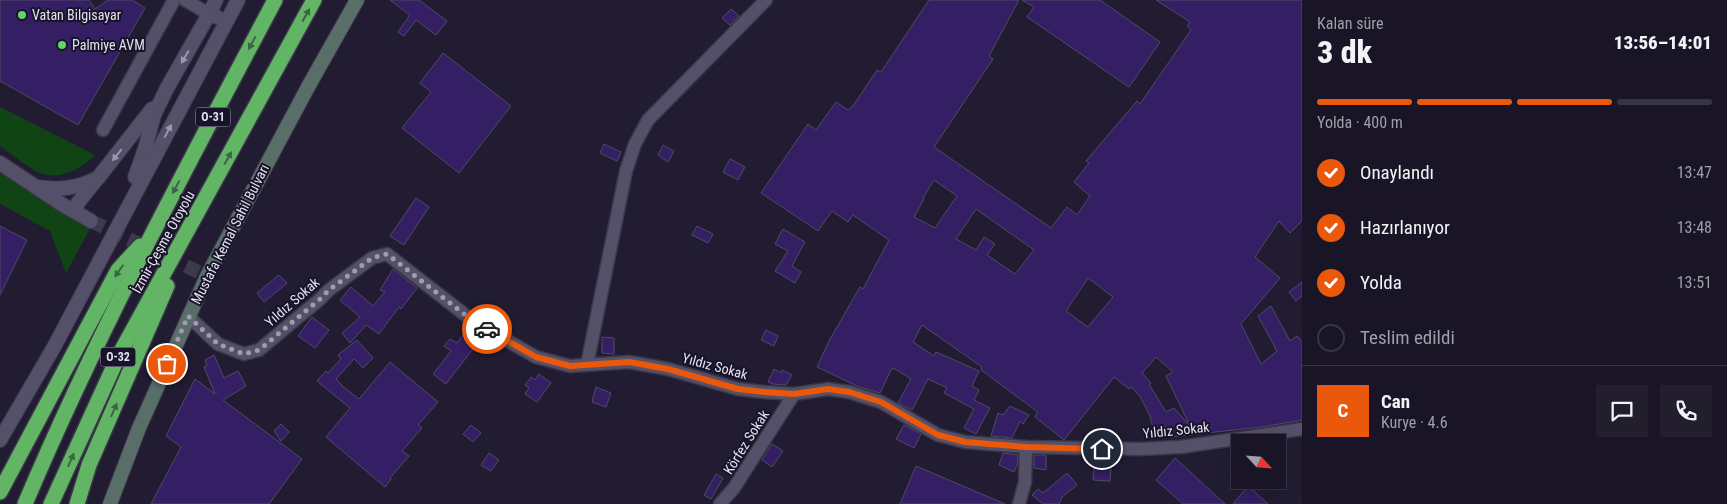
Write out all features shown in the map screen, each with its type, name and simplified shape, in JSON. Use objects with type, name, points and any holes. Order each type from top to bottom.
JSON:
[{"type":"highway","name":"İzmir-Çeşme Otoyolu","points":[[25,504],[42,464],[151,234],[275,0]]},
{"type":"highway","name":"İzmir-Çeşme Otoyolu","points":[[51,504],[119,355],[314,0]]},
{"type":"highway","points":[[72,504],[134,364],[196,216]]},
{"type":"highway","points":[[0,492],[118,270],[151,234]]},
{"type":"highway","points":[[77,504],[89,465]]},
{"type":"main road","name":"Mustafa Kemal Sahil Bulvarı","points":[[110,504],[139,428],[207,276],[280,138],[357,0]]},
{"type":"street","points":[[102,130],[174,0]]},
{"type":"street","points":[[185,0],[209,14],[227,20]]},
{"type":"street","points":[[120,220],[145,149],[154,115],[216,0]]},
{"type":"street","points":[[0,440],[54,347],[238,0]]},
{"type":"street","points":[[587,365],[626,170],[635,144],[648,120],[766,0]]},
{"type":"street","points":[[76,212],[77,204],[167,88]]},
{"type":"street","points":[[0,163],[90,221]]},
{"type":"street","points":[[36,187],[55,190],[85,184],[98,178]]},
{"type":"street","name":"Yıldız Sokak","points":[[188,316],[218,344],[244,354],[259,350],[329,290],[372,258],[387,254],[473,321],[536,357],[570,366],[629,362],[668,369],[738,389],[794,394],[828,389],[849,392],[881,402],[938,435],[965,442],[1026,447],[1140,449],[1181,447],[1302,429]]},
{"type":"street","name":"Körfez Sokak","points":[[720,504],[734,488],[794,394]]},
{"type":"street","points":[[1019,504],[1025,482],[1026,447]]},
{"type":"green space","points":[[0,107],[95,155],[71,172],[49,175],[38,172],[0,146]]},
{"type":"green space","points":[[0,170],[92,225],[66,273],[50,231],[0,204]]},
{"type":"building","name":"Palmiye AVM","points":[[0,0],[89,0],[95,9],[108,0],[132,0],[145,8],[78,125],[0,81]]},
{"type":"building","points":[[390,0],[419,0],[447,21],[436,35],[416,20],[404,36],[398,32],[410,15]]},
{"type":"building","points":[[929,0],[1019,0],[989,56],[993,59],[934,147],[1051,228],[1067,207],[1077,215],[1090,196],[1074,182],[1089,163],[1086,161],[1137,101],[1140,104],[1191,30],[1187,26],[1190,22],[1156,0],[1302,0],[1302,221],[1290,233],[1279,221],[1255,257],[1280,278],[1241,324],[1261,364],[1277,351],[1258,316],[1271,306],[1290,341],[1297,336],[1302,341],[1302,420],[1261,427],[1171,437],[1165,426],[1154,430],[1151,418],[1140,396],[1131,387],[1129,389],[1114,377],[1064,440],[1035,417],[1038,412],[981,370],[982,367],[922,325],[913,342],[934,356],[936,352],[979,371],[972,386],[979,390],[974,400],[990,408],[976,434],[964,428],[974,409],[944,393],[947,388],[928,379],[912,410],[898,403],[911,379],[897,370],[892,368],[880,393],[857,386],[817,367],[829,341],[860,287],[863,289],[889,240],[853,215],[848,222],[832,211],[818,231],[761,193],[808,124],[816,130],[836,102],[848,110],[853,106],[877,70],[881,72]],"holes":[[[934,180],[957,196],[935,228],[914,217]],[[976,209],[1034,250],[1015,274],[987,255],[995,244],[984,237],[976,250],[956,239]],[[1088,278],[1113,297],[1088,327],[1066,311]],[[1156,357],[1173,372],[1166,376],[1190,426],[1174,408],[1166,412],[1149,384],[1151,383],[1142,373]]]},
{"type":"building","points":[[1022,0],[1100,0],[1160,42],[1129,87],[1027,17],[1034,7]]},
{"type":"building","points":[[731,9],[739,16],[730,25],[722,18]]},
{"type":"building","points":[[443,53],[511,106],[459,173],[402,128],[431,92],[420,83]]},
{"type":"building","points":[[604,144],[621,152],[617,161],[600,153]]},
{"type":"building","points":[[663,145],[674,151],[668,162],[658,155]]},
{"type":"building","points":[[730,159],[745,167],[738,180],[723,172]]},
{"type":"building","points":[[416,198],[429,207],[404,245],[390,236]]},
{"type":"building","points":[[0,226],[27,240],[0,295]]},
{"type":"building","points":[[697,226],[713,234],[708,243],[692,235]]},
{"type":"building","points":[[783,229],[805,242],[792,266],[801,272],[795,283],[775,271],[788,251],[775,244]]},
{"type":"building","points":[[393,269],[417,288],[401,309],[399,307],[379,334],[366,325],[350,343],[342,333],[360,317],[340,300],[351,287],[373,306],[385,292],[380,290]]},
{"type":"building","points":[[279,275],[287,283],[264,302],[257,293]]},
{"type":"building","points":[[1302,282],[1302,296],[1296,301],[1289,292]]},
{"type":"building","points":[[312,317],[329,330],[315,348],[298,336]]},
{"type":"building","points":[[766,330],[778,336],[774,346],[761,340]]},
{"type":"building","points":[[465,332],[479,341],[446,384],[433,374],[451,351],[444,346],[450,339],[457,343]]},
{"type":"building","points":[[602,337],[614,338],[614,354],[602,353]]},
{"type":"building","points":[[357,340],[373,358],[363,368],[354,359],[336,379],[342,386],[359,399],[390,362],[438,402],[418,425],[422,428],[402,451],[409,456],[390,478],[385,487],[326,437],[350,408],[317,381],[326,371],[328,373],[341,359],[338,355]]},
{"type":"building","points":[[214,355],[224,378],[238,371],[246,386],[223,400],[302,459],[269,504],[151,504],[181,447],[166,436],[195,379],[215,394],[204,367],[207,366],[205,360]]},
{"type":"building","points":[[774,369],[781,373],[782,370],[792,375],[786,385],[768,382]]},
{"type":"building","points":[[539,374],[551,383],[537,402],[525,394],[529,388],[525,385],[531,377],[535,380]]},
{"type":"building","points":[[596,387],[611,393],[606,407],[592,402]]},
{"type":"building","points":[[1010,406],[1029,415],[1023,424],[1020,421],[1012,438],[991,436],[998,413],[1003,415]]},
{"type":"building","points":[[281,424],[289,432],[281,441],[274,431]]},
{"type":"building","points":[[471,425],[481,433],[473,442],[463,434]]},
{"type":"building","points":[[904,425],[921,434],[914,448],[896,439]]},
{"type":"building","points":[[772,444],[783,451],[772,467],[762,460]]},
{"type":"building","points":[[489,453],[499,460],[491,471],[481,465]]},
{"type":"building","points":[[1003,453],[1018,455],[1014,472],[999,465]]},
{"type":"building","points":[[1034,455],[1046,455],[1046,470],[1034,468]]},
{"type":"building","points":[[1095,456],[1112,457],[1110,481],[1093,480]]},
{"type":"building","points":[[1175,458],[1225,504],[1183,504],[1156,480]]},
{"type":"building","points":[[916,466],[1005,504],[900,504]]},
{"type":"building","points":[[1067,473],[1077,485],[1062,497],[1059,504],[1043,504],[1032,495],[1038,489],[1043,493]]},
{"type":"building","points":[[716,474],[723,478],[711,499],[704,495]]},
{"type":"building","points":[[1246,489],[1251,489],[1268,504],[1233,504]]},
{"type":"tunnel","points":[[91,221],[207,276]]},
{"type":"way so far","points":[[167,364],[188,316],[218,344],[244,354],[259,350],[329,290],[372,258],[387,254],[473,321],[487,329]]},
{"type":"place","name":"Vatan Bilgisayar","points":[[22,15]]},
{"type":"place","name":"Palmiye AVM","points":[[62,45]]},
{"type":"route","points":[[487,329],[536,357],[570,366],[629,362],[668,369],[738,389],[794,394],[828,389],[849,392],[881,402],[938,435],[965,442],[1026,447],[1102,449]]}]
